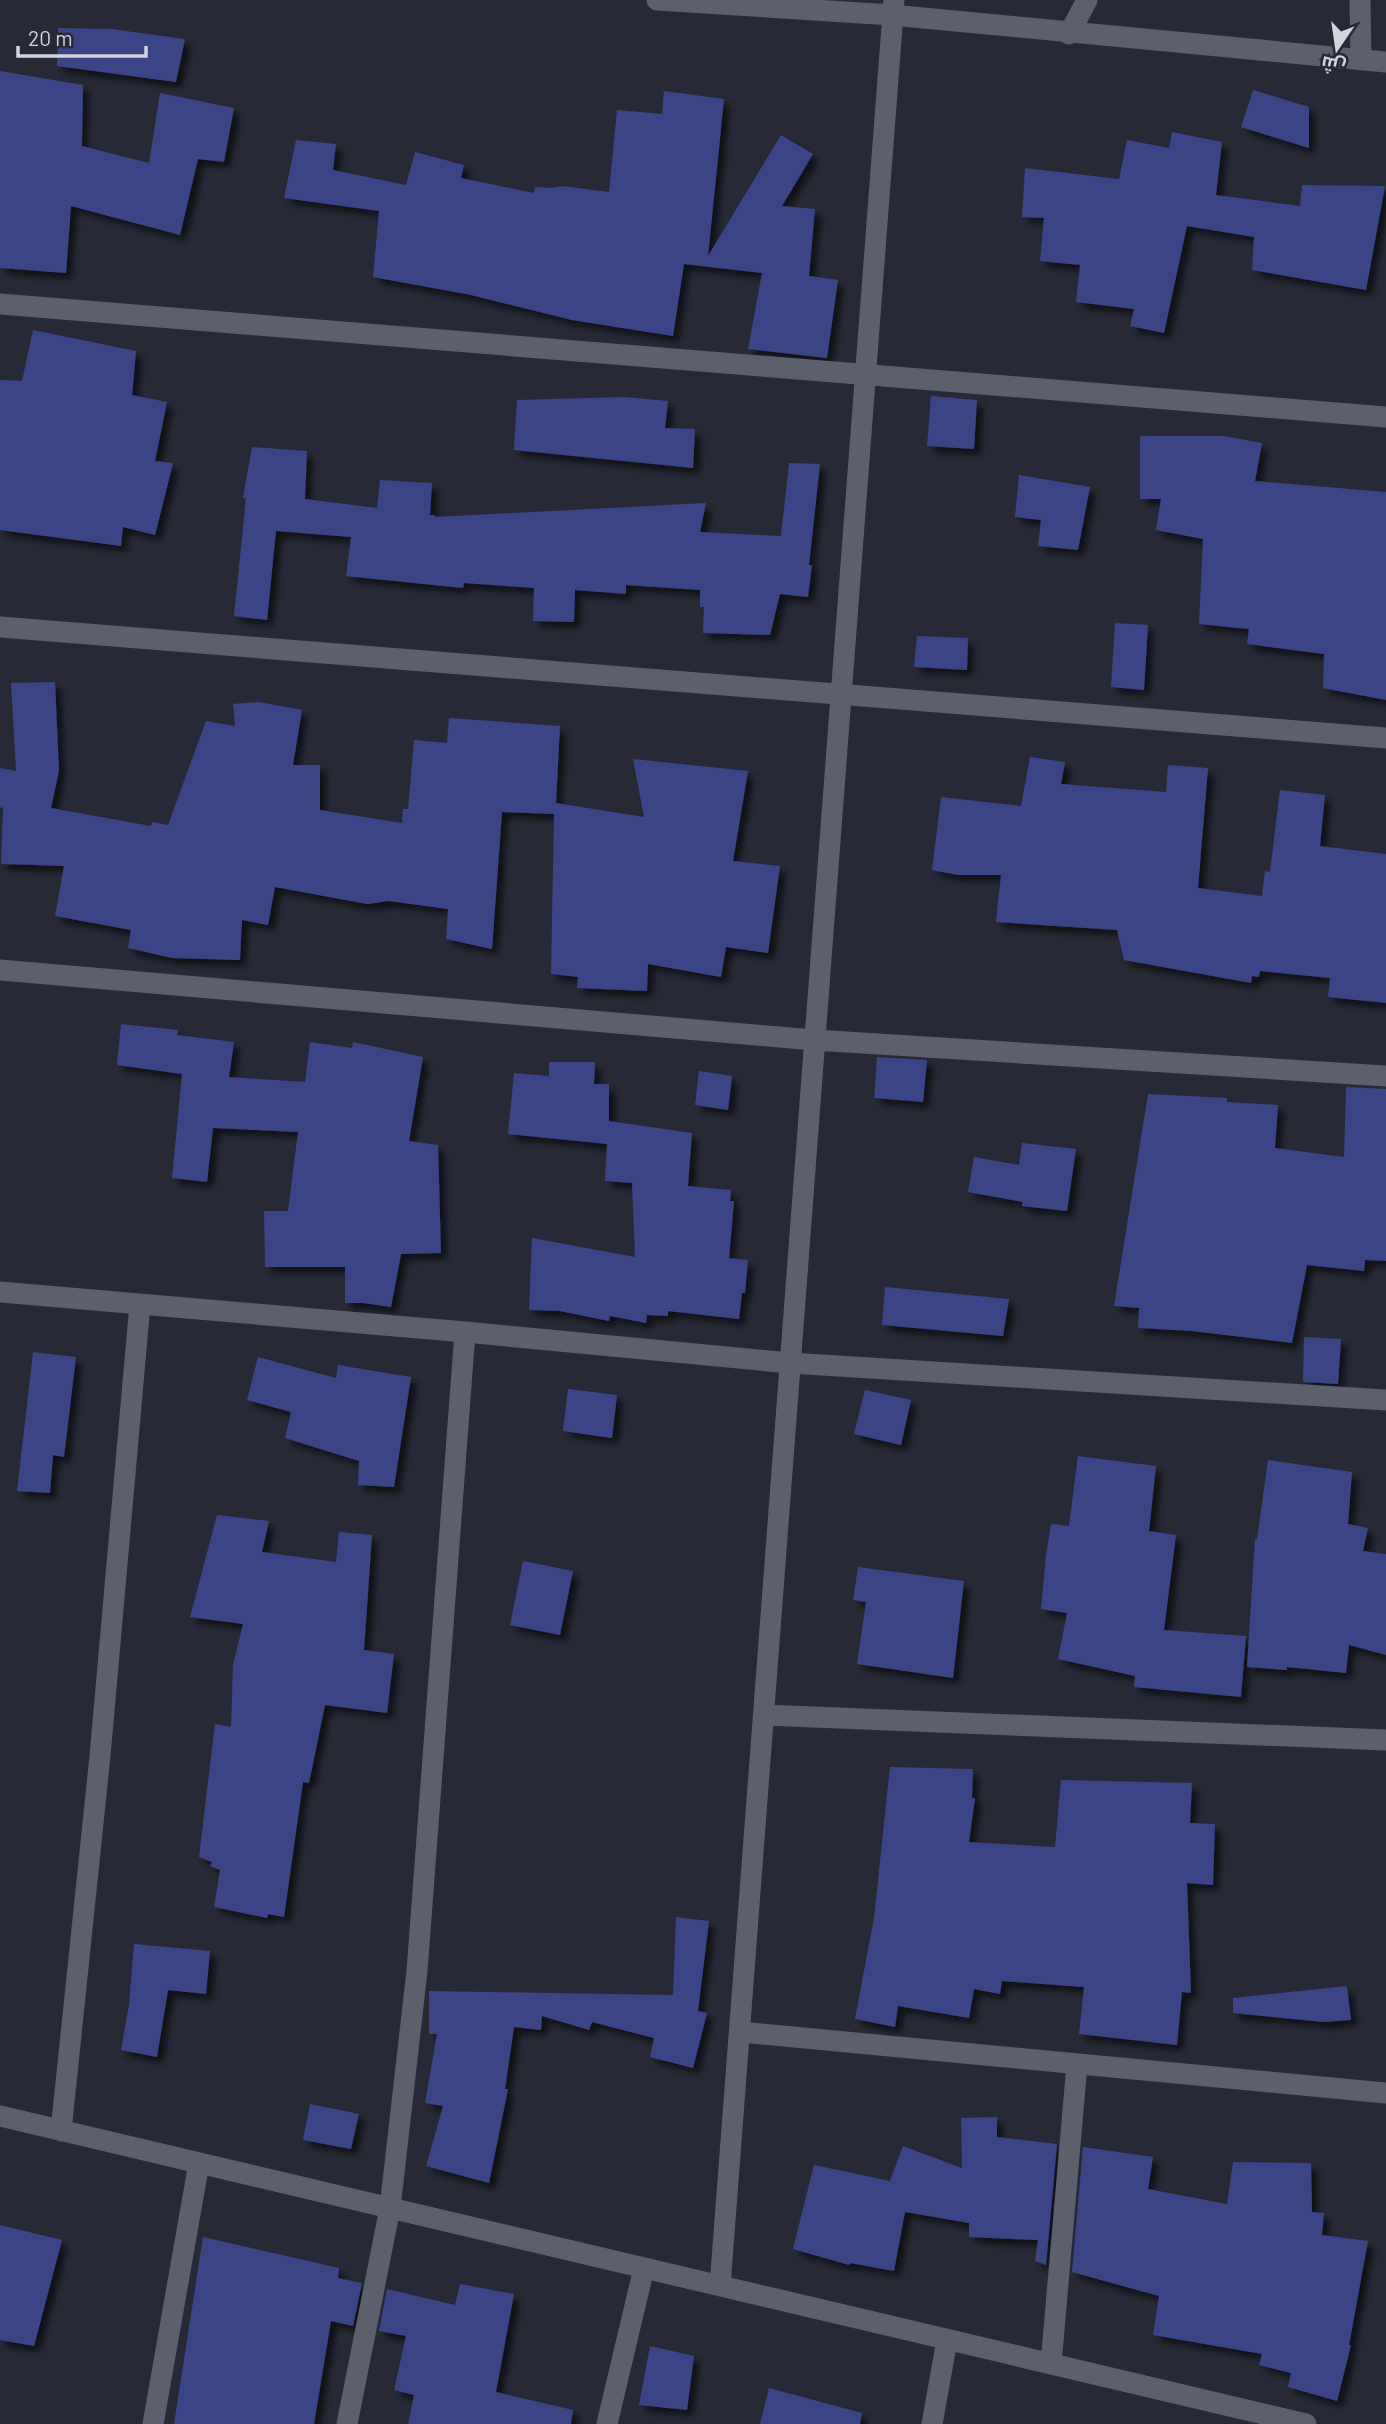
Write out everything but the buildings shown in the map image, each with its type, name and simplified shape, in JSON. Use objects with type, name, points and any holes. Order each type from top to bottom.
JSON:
[{"type":"street","points":[[657,0],[893,8],[1069,34],[1386,62]]},
{"type":"street","points":[[1069,34],[1087,0]]},
{"type":"street","points":[[1360,0],[1360,60]]},
{"type":"street","points":[[720,2287],[893,8]]},
{"type":"street","points":[[0,304],[1386,417]]},
{"type":"street","points":[[0,627],[1386,738]]},
{"type":"street","points":[[0,970],[814,1040],[1386,1076]]},
{"type":"street","points":[[0,1292],[790,1363],[1386,1400]]},
{"type":"street","points":[[61,2131],[100,1756],[140,1304]]},
{"type":"street","points":[[346,2424],[390,2208],[417,1971],[465,1332]]},
{"type":"street","points":[[764,1715],[1386,1740]]},
{"type":"street","points":[[740,2032],[1386,2093]]},
{"type":"street","points":[[1051,2364],[1077,2064]]},
{"type":"street","points":[[0,2116],[1051,2364],[1249,2417],[1307,2424]]},
{"type":"street","points":[[153,2424],[199,2163]]},
{"type":"street","points":[[607,2424],[644,2268]]},
{"type":"street","points":[[932,2424],[947,2340]]}]
